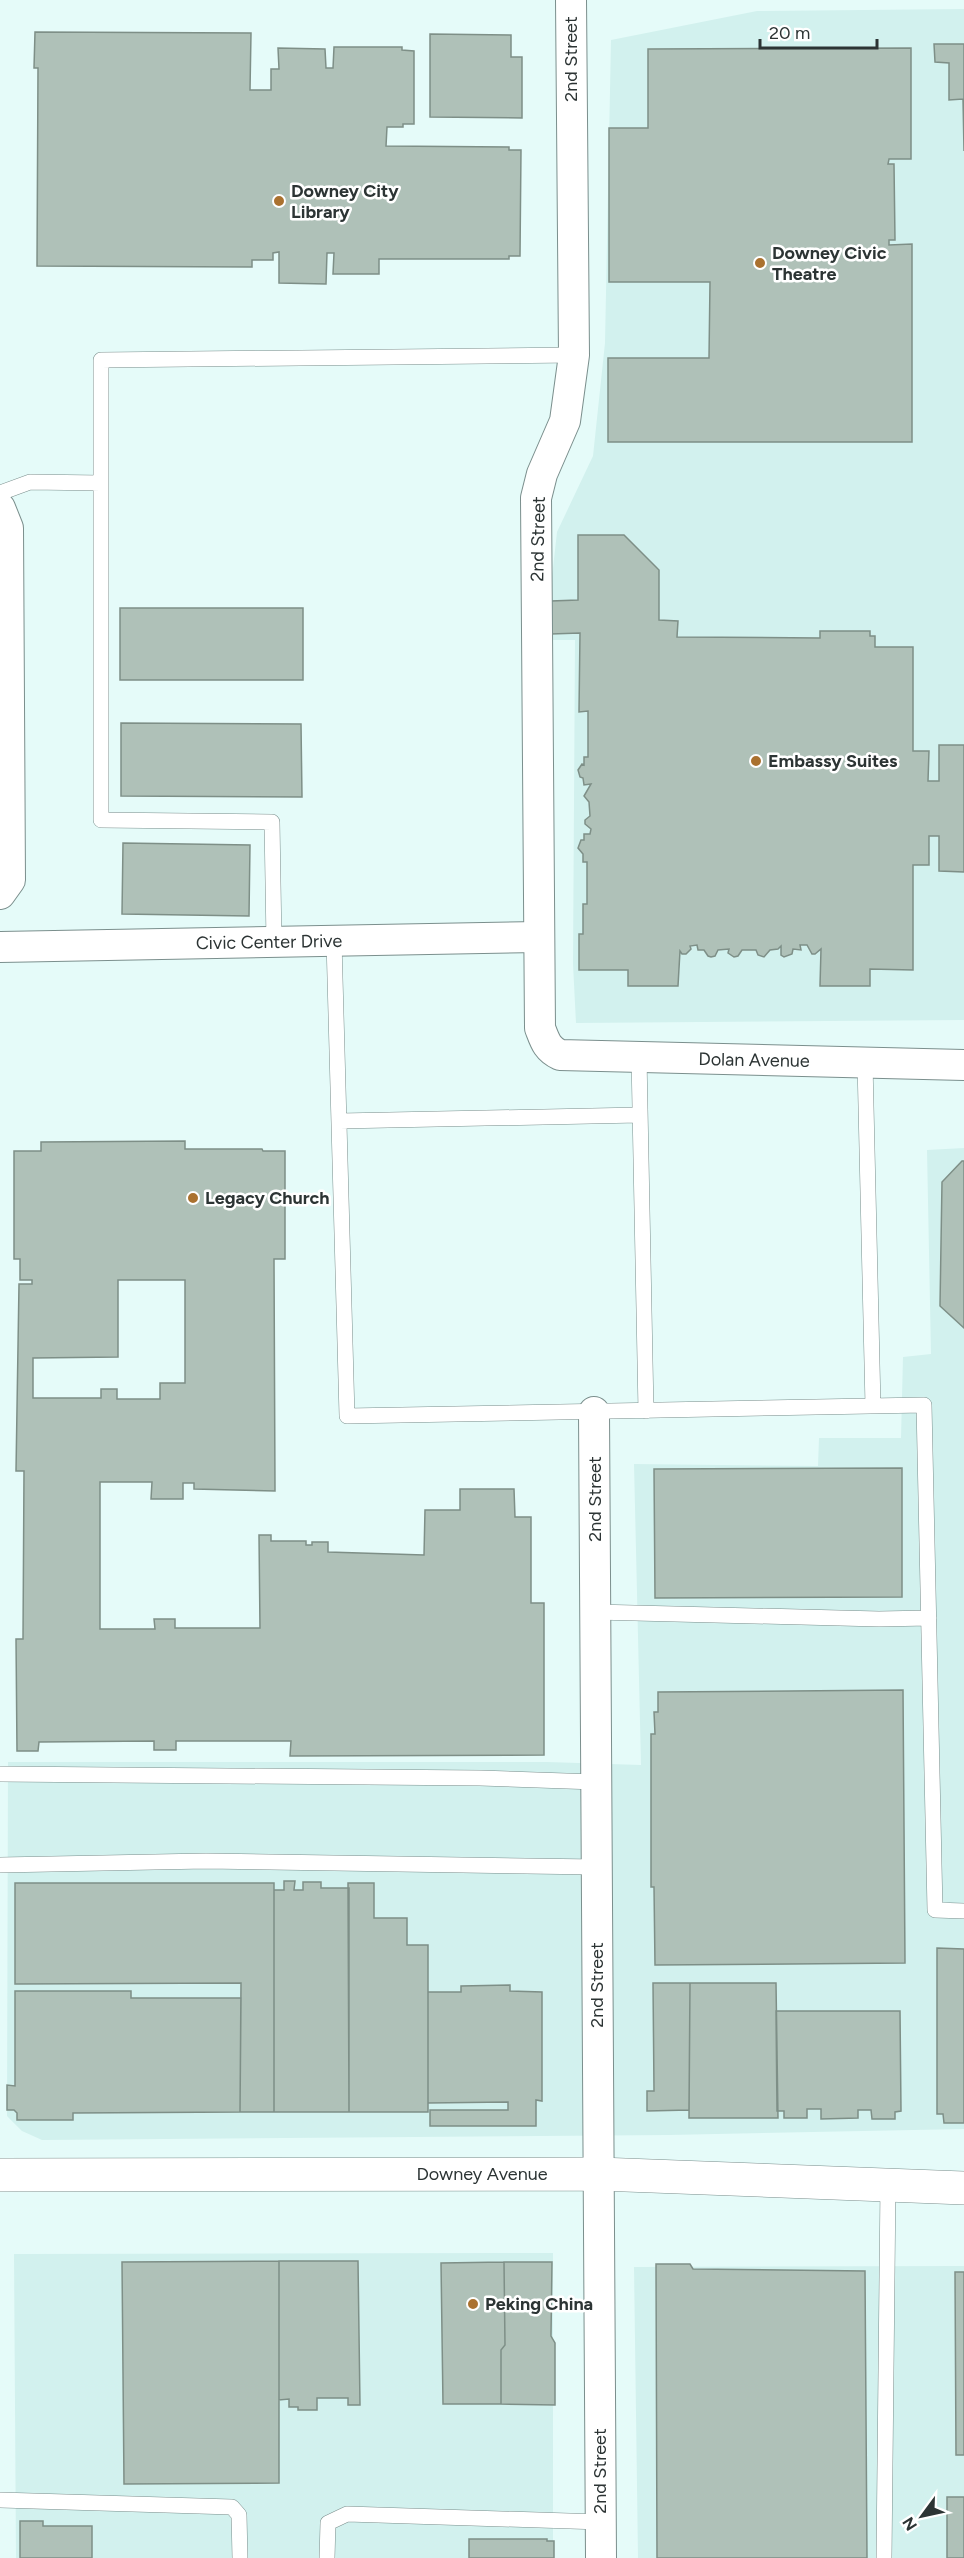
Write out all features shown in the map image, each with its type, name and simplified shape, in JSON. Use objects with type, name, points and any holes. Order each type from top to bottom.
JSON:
[{"type":"main road","name":"Downey Avenue","points":[[0,2175],[599,2174],[964,2188]]},
{"type":"street","name":"2nd Street","points":[[547,1047],[540,1028],[538,937],[536,498],[542,474],[566,421],[574,355],[571,0]]},
{"type":"street","points":[[0,508],[9,528],[5,703],[10,880],[0,894]]},
{"type":"street","name":"Civic Center Drive","points":[[0,947],[538,937]]},
{"type":"street","name":"Dolan Avenue","points":[[547,1047],[560,1055],[964,1065]]},
{"type":"street","name":"2nd Street","points":[[594,1412],[601,2558]]},
{"type":"lane","points":[[274,942],[272,822],[101,820],[101,360],[574,355]]},
{"type":"lane","points":[[0,493],[30,482],[101,483]]},
{"type":"lane","points":[[334,941],[347,1416],[924,1405],[935,1910],[964,1911]]},
{"type":"lane","points":[[639,1057],[646,1411]]},
{"type":"lane","points":[[865,1062],[873,1406]]},
{"type":"lane","points":[[340,1120],[639,1115]]},
{"type":"lane","points":[[596,1612],[929,1618]]},
{"type":"lane","points":[[0,1774],[421,1777],[596,1782]]},
{"type":"lane","points":[[0,1865],[206,1861],[597,1868]]},
{"type":"lane","points":[[884,2558],[888,2184]]},
{"type":"lane","points":[[0,2500],[232,2507],[239,2515],[240,2558]]},
{"type":"lane","points":[[327,2558],[328,2523],[347,2514],[601,2522]]},
{"type":"shaded area","points":[[964,9],[964,1020],[576,1023],[573,964],[575,640],[545,640],[557,532],[593,456],[605,343],[611,40],[757,11]]},
{"type":"shaded area","points":[[964,1148],[964,2129],[669,2135],[42,2140],[22,2131],[7,2116],[8,1762],[547,1762],[641,1765],[634,1464],[818,1466],[819,1438],[901,1438],[903,1357],[931,1354],[927,1150]]},
{"type":"shaded area","points":[[553,2253],[553,2558],[16,2558],[14,2254]]},
{"type":"shaded area","points":[[964,2266],[964,2558],[638,2558],[634,2267]]},
{"type":"building","name":"Downey City Library","points":[[35,32],[251,33],[250,90],[271,90],[271,69],[279,69],[278,48],[325,49],[326,68],[333,68],[334,47],[402,47],[402,50],[414,51],[414,124],[387,127],[386,146],[509,147],[509,150],[521,150],[520,256],[509,256],[509,259],[379,259],[379,274],[333,274],[334,253],[327,253],[326,284],[279,283],[279,252],[273,253],[273,260],[252,260],[252,267],[37,266],[38,68],[34,68]]},
{"type":"building","points":[[430,34],[511,35],[511,57],[522,57],[522,118],[430,117]]},
{"type":"building","points":[[934,44],[964,44],[964,151],[963,99],[949,100],[949,63],[935,62]]},
{"type":"building","name":"Downey Civic Theatre","points":[[911,48],[911,159],[889,159],[888,164],[894,164],[895,240],[889,240],[889,245],[912,244],[912,442],[608,442],[608,358],[709,358],[710,282],[609,282],[609,128],[648,128],[648,49]]},
{"type":"building","name":"Embassy Suites","points":[[578,535],[624,535],[659,570],[659,620],[678,621],[677,637],[820,638],[820,631],[870,631],[870,636],[875,636],[875,647],[913,647],[913,751],[929,751],[928,781],[939,781],[939,745],[964,745],[964,872],[939,871],[939,836],[929,836],[929,865],[913,865],[913,970],[870,969],[870,986],[820,986],[821,949],[812,954],[807,945],[800,945],[801,950],[793,949],[792,954],[784,957],[781,955],[781,946],[770,950],[764,957],[758,955],[756,950],[742,950],[738,956],[734,957],[728,953],[729,949],[718,950],[715,956],[711,957],[704,950],[698,950],[697,945],[690,946],[691,949],[686,954],[680,951],[678,986],[628,986],[628,970],[579,970],[579,934],[583,934],[583,904],[587,904],[587,862],[583,862],[583,854],[578,848],[581,840],[584,840],[584,834],[590,834],[591,829],[585,824],[585,820],[590,816],[589,802],[584,796],[591,784],[584,785],[578,770],[582,764],[584,765],[584,757],[588,757],[588,711],[579,712],[580,633],[551,634],[551,601],[578,600]]},
{"type":"building","points":[[120,608],[303,608],[303,680],[120,680]]},
{"type":"building","points":[[121,723],[301,724],[302,797],[121,796]]},
{"type":"building","points":[[123,843],[250,845],[249,916],[122,914]]},
{"type":"building","points":[[185,1141],[185,1149],[285,1151],[285,1259],[274,1259],[275,1491],[194,1489],[194,1483],[183,1483],[183,1499],[151,1499],[152,1482],[100,1482],[100,1629],[155,1629],[154,1619],[175,1619],[175,1628],[260,1628],[259,1535],[271,1535],[271,1541],[306,1541],[306,1545],[312,1545],[312,1542],[328,1542],[328,1552],[424,1555],[425,1510],[460,1510],[460,1489],[514,1489],[515,1517],[531,1517],[531,1603],[544,1603],[544,1755],[290,1756],[291,1741],[176,1741],[176,1750],[154,1750],[154,1741],[39,1742],[38,1751],[17,1751],[16,1639],[23,1639],[24,1471],[16,1471],[19,1284],[32,1284],[32,1280],[20,1280],[20,1259],[14,1259],[14,1151],[41,1151],[41,1142]],"holes":[[[118,1280],[185,1280],[185,1383],[160,1383],[160,1399],[117,1399],[117,1389],[101,1389],[101,1398],[33,1398],[33,1358],[118,1357]]]},
{"type":"building","points":[[964,1161],[964,1328],[940,1306],[942,1182]]},
{"type":"building","points":[[902,1468],[902,1597],[655,1598],[654,1469]]},
{"type":"building","points":[[903,1690],[905,1963],[655,1965],[654,1887],[651,1887],[651,1734],[655,1734],[654,1712],[658,1712],[658,1692]]},
{"type":"building","points":[[284,1881],[295,1881],[294,1890],[303,1890],[303,1882],[321,1882],[321,1888],[349,1888],[349,2112],[274,2112],[274,1890],[284,1890]]},
{"type":"building","points":[[15,1883],[274,1883],[274,2112],[240,2112],[241,1983],[15,1984]]},
{"type":"building","points":[[348,1883],[374,1883],[374,1918],[407,1918],[407,1945],[428,1945],[428,2112],[349,2112]]},
{"type":"building","points":[[937,1948],[964,1949],[964,2123],[944,2123],[943,2114],[937,2114]]},
{"type":"building","points":[[653,1983],[690,1983],[689,2110],[647,2111],[647,2091],[654,2091]]},
{"type":"building","points":[[690,1983],[776,1983],[778,2118],[689,2118]]},
{"type":"building","points":[[510,1985],[510,1991],[542,1992],[542,2101],[536,2100],[536,2126],[430,2126],[430,2110],[508,2110],[508,2102],[428,2103],[428,1992],[461,1992],[461,1986]]},
{"type":"building","points":[[15,1991],[131,1991],[131,1998],[241,1998],[240,2112],[73,2113],[73,2120],[17,2120],[17,2113],[14,2110],[7,2110],[7,2085],[15,2086]]},
{"type":"building","points":[[776,2011],[900,2011],[901,2111],[895,2112],[895,2119],[872,2119],[871,2110],[858,2110],[858,2118],[821,2119],[821,2109],[807,2109],[807,2118],[784,2118],[784,2111],[777,2111]]},
{"type":"building","points":[[279,2261],[358,2261],[360,2405],[348,2405],[348,2398],[317,2398],[317,2410],[298,2410],[298,2407],[289,2407],[289,2399],[279,2400]]},
{"type":"building","points":[[279,2261],[279,2483],[124,2484],[122,2262]]},
{"type":"building","points":[[504,2262],[552,2262],[551,2336],[555,2343],[555,2405],[501,2404],[501,2350],[505,2345]]},
{"type":"building","name":"Peking China","points":[[504,2262],[505,2345],[501,2350],[501,2404],[443,2404],[441,2263]]},
{"type":"building","points":[[656,2264],[690,2264],[693,2269],[865,2271],[867,2558],[657,2558]]},
{"type":"building","points":[[955,2272],[964,2272],[964,2455],[956,2455]]},
{"type":"building","points":[[947,2497],[964,2497],[964,2558],[947,2558]]},
{"type":"building","points":[[20,2521],[43,2521],[43,2526],[92,2526],[92,2558],[20,2558]]},
{"type":"building","points":[[469,2539],[547,2539],[547,2541],[554,2541],[554,2558],[469,2558]]},
{"type":"place","name":"Downey City Library","points":[[279,201]]},
{"type":"place","name":"Downey Civic Theatre","points":[[760,263]]},
{"type":"place","name":"Embassy Suites","points":[[756,761]]},
{"type":"place","name":"Legacy Church","points":[[193,1198]]},
{"type":"place","name":"Peking China","points":[[473,2304]]}]
